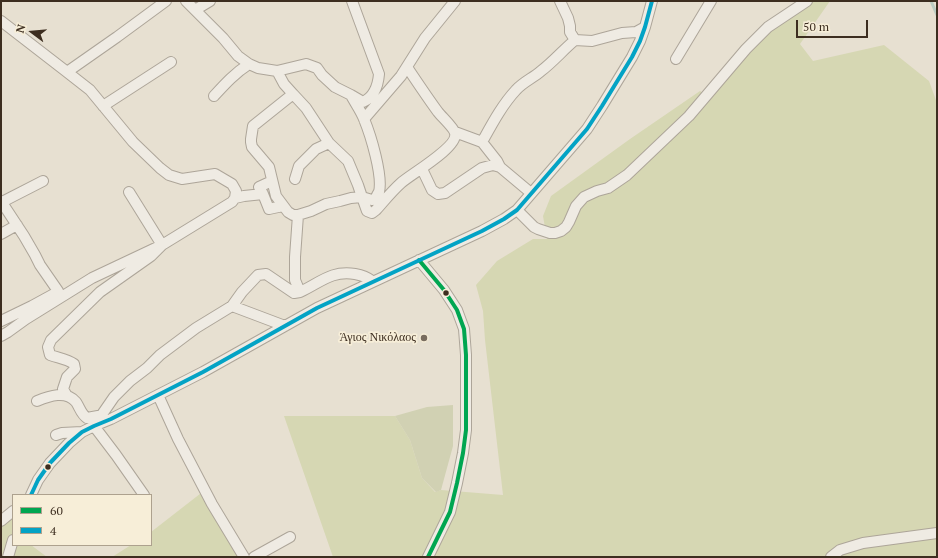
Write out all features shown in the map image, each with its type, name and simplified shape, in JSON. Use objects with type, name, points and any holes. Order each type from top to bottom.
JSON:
[{"type":"street","points":[[67,72],[118,37],[166,1]]},
{"type":"street","points":[[186,1],[223,38],[238,56],[248,64],[258,68],[277,72],[306,64],[317,68],[322,75],[335,86],[363,102],[368,100],[373,94],[378,84],[379,74]]},
{"type":"street","points":[[195,10],[210,1]]},
{"type":"street","points":[[352,1],[379,74],[390,89]]},
{"type":"street","points":[[364,119],[401,76],[425,38],[455,1]]},
{"type":"street","points":[[560,1],[568,18],[570,32],[575,40]]},
{"type":"street","points":[[31,494],[38,480],[50,463],[82,432],[111,419],[203,372],[316,308],[482,231],[517,210],[588,129],[632,57],[640,41],[652,1]]},
{"type":"street","points":[[676,59],[711,1]]},
{"type":"street","points":[[517,210],[534,227],[538,229],[550,233],[561,231],[566,227],[576,206],[584,197],[608,188],[627,175],[688,116],[746,49],[768,27],[807,1]]},
{"type":"street","points":[[1,21],[90,90],[133,142],[169,175],[182,178],[215,174],[232,184],[236,191],[235,198],[232,202],[162,246],[92,278],[1,336]]},
{"type":"street","points":[[482,142],[492,123],[516,89],[544,69],[575,40],[592,41],[622,32],[636,32],[645,27]]},
{"type":"street","points":[[103,106],[172,62]]},
{"type":"street","points":[[214,96],[239,70],[248,64]]},
{"type":"street","points":[[277,72],[284,84],[310,114],[329,143],[348,161],[367,211],[372,213],[411,175],[422,169],[456,138],[455,132],[451,126],[423,92],[407,67]]},
{"type":"street","points":[[293,94],[253,126],[251,142],[252,147],[269,167],[276,196],[288,212],[293,215],[298,215],[326,204],[351,198],[362,197],[372,200],[376,198],[379,184],[374,153],[364,119],[351,94]]},
{"type":"street","points":[[455,132],[482,142],[500,167],[531,193]]},
{"type":"street","points":[[295,179],[299,166],[316,149],[329,143]]},
{"type":"street","points":[[422,169],[432,190],[438,194],[445,193],[482,168],[493,165],[500,167]]},
{"type":"street","points":[[43,181],[1,202],[24,236],[40,265],[58,292]]},
{"type":"street","points":[[272,181],[259,187],[270,209],[283,206]]},
{"type":"street","points":[[129,192],[162,246]]},
{"type":"street","points":[[235,198],[263,194]]},
{"type":"street","points":[[298,215],[295,280],[300,292]]},
{"type":"street","points":[[1,234],[17,226]]},
{"type":"street","points":[[67,396],[63,389],[67,377],[75,369],[74,364],[50,355],[48,347],[51,340],[100,292],[151,256],[162,246]]},
{"type":"street","points":[[419,260],[444,290],[457,310],[464,329],[466,355],[466,430],[463,453],[450,512],[428,557]]},
{"type":"street","points":[[94,426],[114,397],[130,382],[160,355],[196,328],[232,306],[242,292],[258,275],[266,274],[294,293],[300,292],[332,275],[339,273],[357,275],[372,281]]},
{"type":"street","points":[[1,321],[58,292],[75,288]]},
{"type":"street","points":[[232,306],[285,326]]},
{"type":"street","points":[[37,401],[46,397],[62,394],[76,401],[85,416],[88,418],[101,416],[111,419]]},
{"type":"street","points":[[158,395],[178,439],[212,504],[244,557]]},
{"type":"street","points":[[94,426],[143,494]]},
{"type":"street","points":[[56,435],[67,432],[82,432]]},
{"type":"street","points":[[1,521],[12,512]]},
{"type":"street","points":[[831,557],[840,550],[863,543],[937,533]]},
{"type":"street","points":[[254,557],[290,537]]},
{"type":"street","points":[[8,557],[12,543]]},
{"type":"green space","points":[[813,1],[830,1],[800,44],[813,61],[884,45],[929,81],[937,103],[937,557],[333,557],[284,416],[395,416],[410,440],[422,478],[435,492],[441,490],[503,495],[483,311],[476,285],[497,261],[533,239],[547,239],[543,216],[551,196],[700,91],[711,98],[748,54],[773,29]]},
{"type":"green space","points":[[453,405],[453,446],[441,490],[436,492],[422,478],[410,440],[395,416],[427,407]]},
{"type":"green space","points":[[205,490],[248,557],[112,557],[129,546],[152,546],[152,531]]},
{"type":"green space","points":[[12,506],[12,546],[32,546],[47,557],[1,557],[1,515]]},
{"type":"waterway","points":[[931,1],[937,15]]},
{"type":"transit line","name":"4","points":[[31,494],[38,480],[50,463],[82,432],[111,419],[203,372],[317,308],[482,231],[517,210],[587,129],[602,106],[640,41],[652,1]]},
{"type":"transit line","name":"60","points":[[419,260],[444,290],[457,310],[464,329],[466,355],[466,430],[463,453],[450,512],[428,557]]},
{"type":"place","name":"Άγιος Νικόλαος","points":[[424,338]]}]
